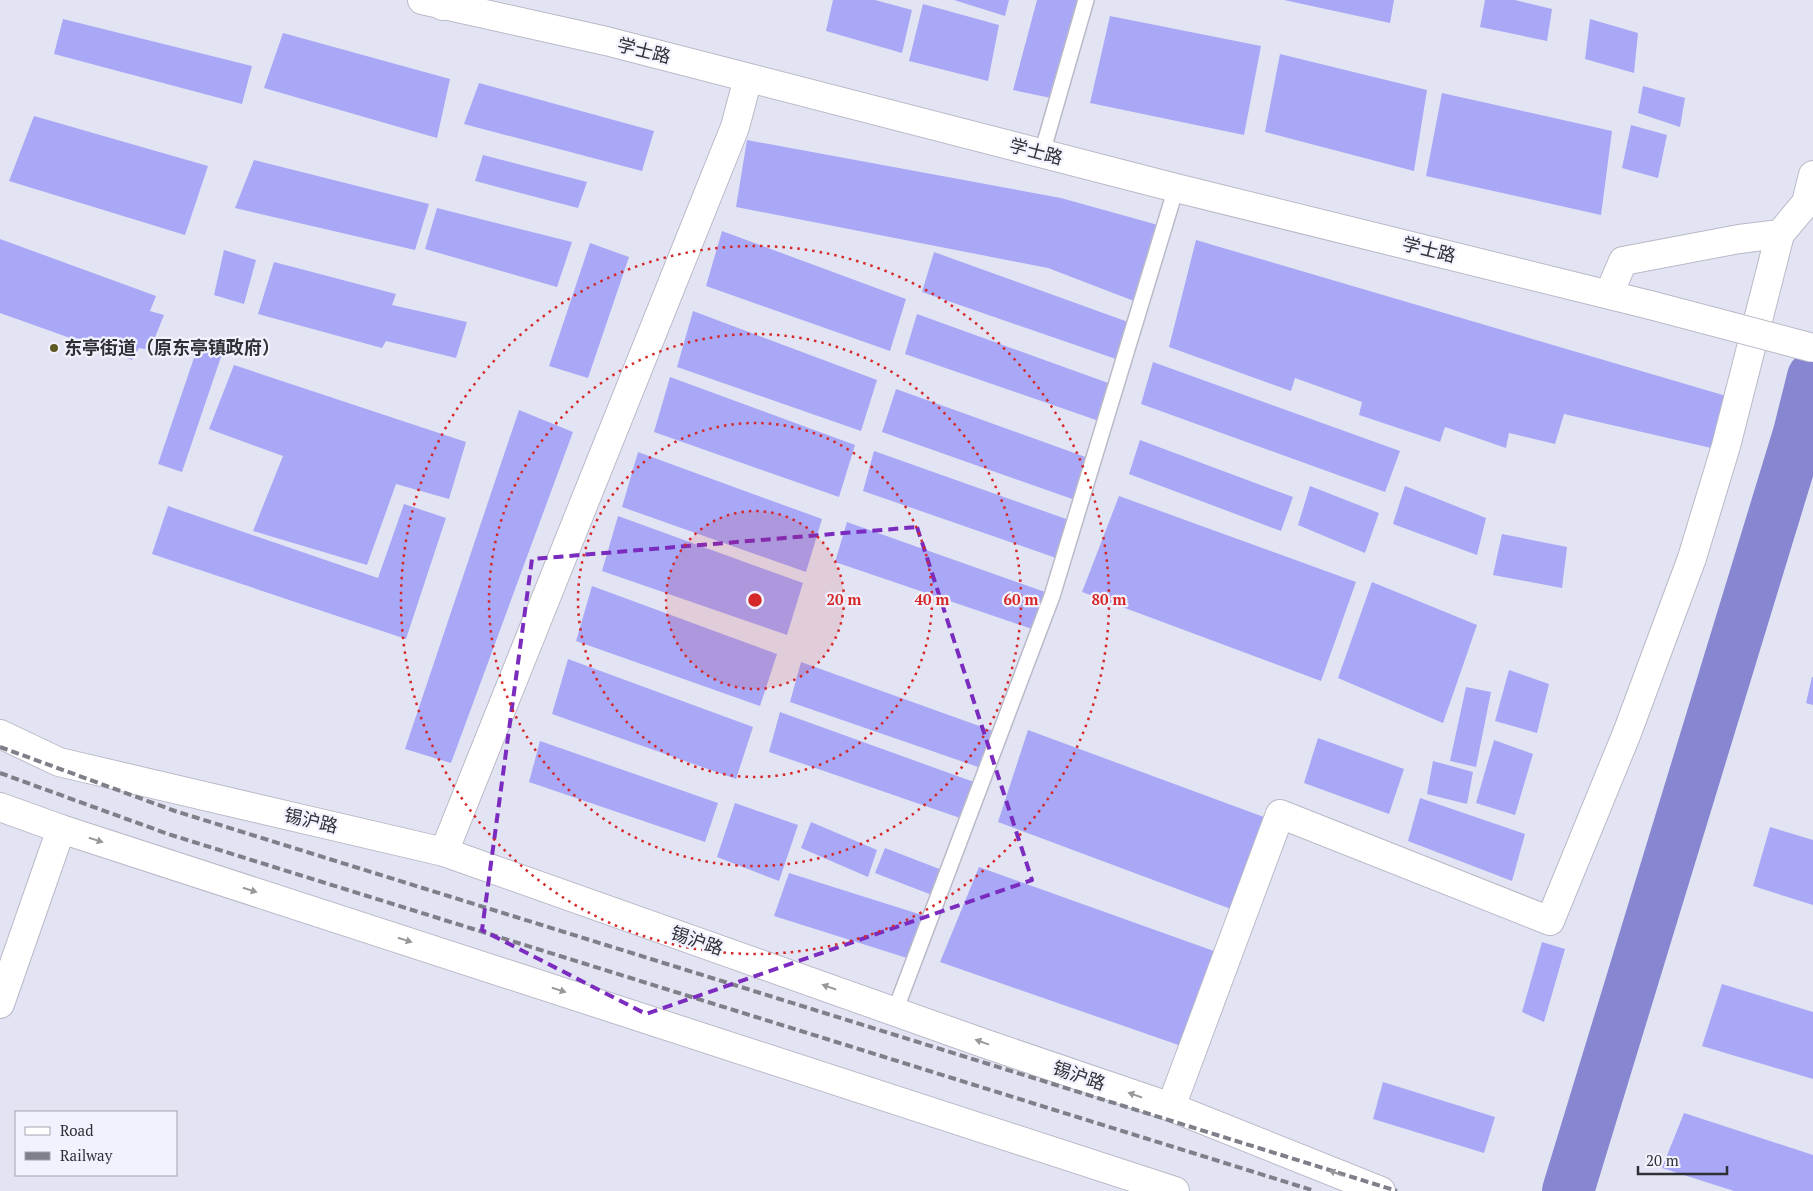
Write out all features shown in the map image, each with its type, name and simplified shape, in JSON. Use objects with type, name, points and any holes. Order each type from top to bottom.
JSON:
[{"type":"street","name":"学士路","points":[[436,2],[606,41],[1176,188],[1609,294],[1813,348]]},
{"type":"street","points":[[444,852],[731,136],[748,78]]},
{"type":"street","points":[[1171,1107],[1280,814],[1550,922],[1627,733],[1692,558],[1726,446],[1780,234],[1806,203],[1813,175]]},
{"type":"street","points":[[1609,294],[1623,261],[1739,239],[1780,234]]},
{"type":"street","name":"锡沪路","points":[[0,734],[59,762],[444,852],[986,1044],[1171,1107],[1381,1191]]},
{"type":"street","points":[[0,807],[60,829],[1175,1191]]},
{"type":"street","points":[[0,1004],[60,829]]},
{"type":"lane","points":[[1042,153],[1086,0]]},
{"type":"lane","points":[[896,1011],[1052,596],[1176,188]]},
{"type":"highlighted area","points":[[917,527],[1032,880],[646,1014],[482,930],[532,559]]},
{"type":"building","points":[[833,0],[875,0],[912,10],[902,53],[826,31]]},
{"type":"building","points":[[954,0],[1009,0],[1005,16]]},
{"type":"building","points":[[1037,0],[1077,0],[1051,98],[1013,90]]},
{"type":"building","points":[[1284,0],[1394,0],[1390,23]]},
{"type":"building","points":[[1485,0],[1515,0],[1552,9],[1547,41],[1480,27]]},
{"type":"building","points":[[923,4],[999,25],[988,81],[909,61]]},
{"type":"building","points":[[1110,16],[1261,46],[1244,135],[1090,103]]},
{"type":"building","points":[[63,19],[252,66],[242,104],[54,54]]},
{"type":"building","points":[[1590,19],[1638,33],[1634,73],[1585,59]]},
{"type":"building","points":[[283,33],[450,79],[437,138],[264,88]]},
{"type":"building","points":[[1280,54],[1427,90],[1414,171],[1265,132]]},
{"type":"building","points":[[479,83],[654,131],[642,171],[464,124]]},
{"type":"building","points":[[1643,86],[1685,98],[1680,127],[1638,113]]},
{"type":"building","points":[[1442,93],[1612,131],[1601,215],[1426,176]]},
{"type":"building","points":[[34,116],[208,166],[185,235],[9,181]]},
{"type":"building","points":[[1631,125],[1667,135],[1658,178],[1622,168]]},
{"type":"building","points":[[747,140],[1061,198],[1158,225],[1134,301],[1048,268],[736,207]]},
{"type":"building","points":[[483,155],[587,182],[578,208],[475,181]]},
{"type":"building","points":[[254,160],[429,204],[415,250],[235,208]]},
{"type":"building","points":[[437,208],[572,242],[557,287],[425,249]]},
{"type":"building","points":[[722,231],[906,299],[890,351],[706,286]]},
{"type":"building","points":[[0,239],[156,296],[150,311],[164,315],[150,350],[139,348],[132,360],[0,313]]},
{"type":"building","points":[[1196,240],[1733,398],[1720,450],[1564,414],[1555,444],[1509,433],[1506,448],[1445,427],[1440,442],[1359,415],[1362,402],[1295,378],[1291,391],[1169,347]]},
{"type":"building","points":[[590,243],[629,257],[588,378],[549,366]]},
{"type":"building","points":[[224,250],[256,260],[244,304],[214,295]]},
{"type":"building","points":[[934,252],[1128,322],[1116,359],[922,292]]},
{"type":"building","points":[[274,262],[396,294],[392,305],[467,322],[456,358],[386,341],[382,348],[258,314]]},
{"type":"building","points":[[693,311],[877,380],[861,431],[677,367]]},
{"type":"building","points":[[917,314],[1111,384],[1099,421],[905,354]]},
{"type":"building","points":[[199,343],[223,351],[182,472],[158,464]]},
{"type":"building","points":[[1153,362],[1400,451],[1385,492],[1141,404]]},
{"type":"building","points":[[234,365],[466,442],[449,499],[396,484],[367,565],[253,531],[283,456],[209,429]]},
{"type":"building","points":[[670,377],[855,445],[839,497],[654,432]]},
{"type":"building","points":[[896,389],[1091,459],[1078,501],[882,432]]},
{"type":"building","points":[[519,410],[573,432],[451,763],[405,749]]},
{"type":"building","points":[[1140,440],[1293,497],[1281,531],[1129,474]]},
{"type":"building","points":[[874,451],[1069,520],[1056,558],[863,491]]},
{"type":"building","points":[[638,452],[822,519],[806,572],[622,507]]},
{"type":"building","points":[[1310,486],[1379,513],[1365,553],[1298,525]]},
{"type":"building","points":[[1405,486],[1486,518],[1477,555],[1393,524]]},
{"type":"building","points":[[1119,496],[1356,582],[1321,681],[1082,592]]},
{"type":"building","points":[[404,504],[446,518],[406,639],[152,554],[168,506],[378,578]]},
{"type":"building","points":[[618,516],[803,583],[787,635],[602,571]]},
{"type":"building","points":[[847,522],[1045,592],[1032,629],[835,562]]},
{"type":"building","points":[[1502,534],[1567,547],[1562,588],[1493,575]]},
{"type":"building","points":[[1372,582],[1477,625],[1443,723],[1338,678]]},
{"type":"building","points":[[592,586],[777,654],[760,706],[576,641]]},
{"type":"building","points":[[568,659],[753,727],[736,779],[552,714]]},
{"type":"building","points":[[801,662],[996,732],[984,769],[790,702]]},
{"type":"building","points":[[1509,670],[1549,684],[1537,733],[1495,721]]},
{"type":"building","points":[[1813,677],[1813,705],[1806,703]]},
{"type":"building","points":[[1466,687],[1491,692],[1476,767],[1450,761]]},
{"type":"building","points":[[780,712],[974,782],[963,819],[769,752]]},
{"type":"building","points":[[1028,730],[1272,820],[1239,912],[998,822]]},
{"type":"building","points":[[1318,738],[1404,769],[1389,814],[1304,783]]},
{"type":"building","points":[[1494,740],[1533,754],[1515,815],[1476,803]]},
{"type":"building","points":[[540,741],[718,803],[705,842],[529,782]]},
{"type":"building","points":[[1433,761],[1473,772],[1467,804],[1427,794]]},
{"type":"building","points":[[1420,798],[1525,834],[1512,881],[1408,841]]},
{"type":"building","points":[[735,803],[798,825],[779,881],[717,857]]},
{"type":"building","points":[[811,822],[877,850],[868,877],[801,848]]},
{"type":"building","points":[[1770,827],[1813,840],[1813,905],[1753,886]]},
{"type":"building","points":[[885,848],[942,870],[932,895],[875,873]]},
{"type":"building","points":[[979,867],[1225,955],[1190,1049],[940,962]]},
{"type":"building","points":[[789,873],[922,915],[907,958],[774,916]]},
{"type":"building","points":[[1542,942],[1565,949],[1544,1022],[1522,1012]]},
{"type":"building","points":[[1722,984],[1813,1012],[1813,1079],[1702,1046]]},
{"type":"building","points":[[1383,1082],[1495,1117],[1484,1153],[1373,1119]]},
{"type":"building","points":[[1684,1113],[1813,1155],[1813,1191],[1734,1191],[1662,1168]]},
{"type":"waterway","points":[[1568,1191],[1799,433],[1813,377]]},
{"type":"railway","points":[[0,747],[175,811],[1397,1191]]},
{"type":"railway","points":[[0,773],[168,834],[1315,1191]]},
{"type":"place","name":"东亭街道（原东亭镇政府）","points":[[54,348]]}]
